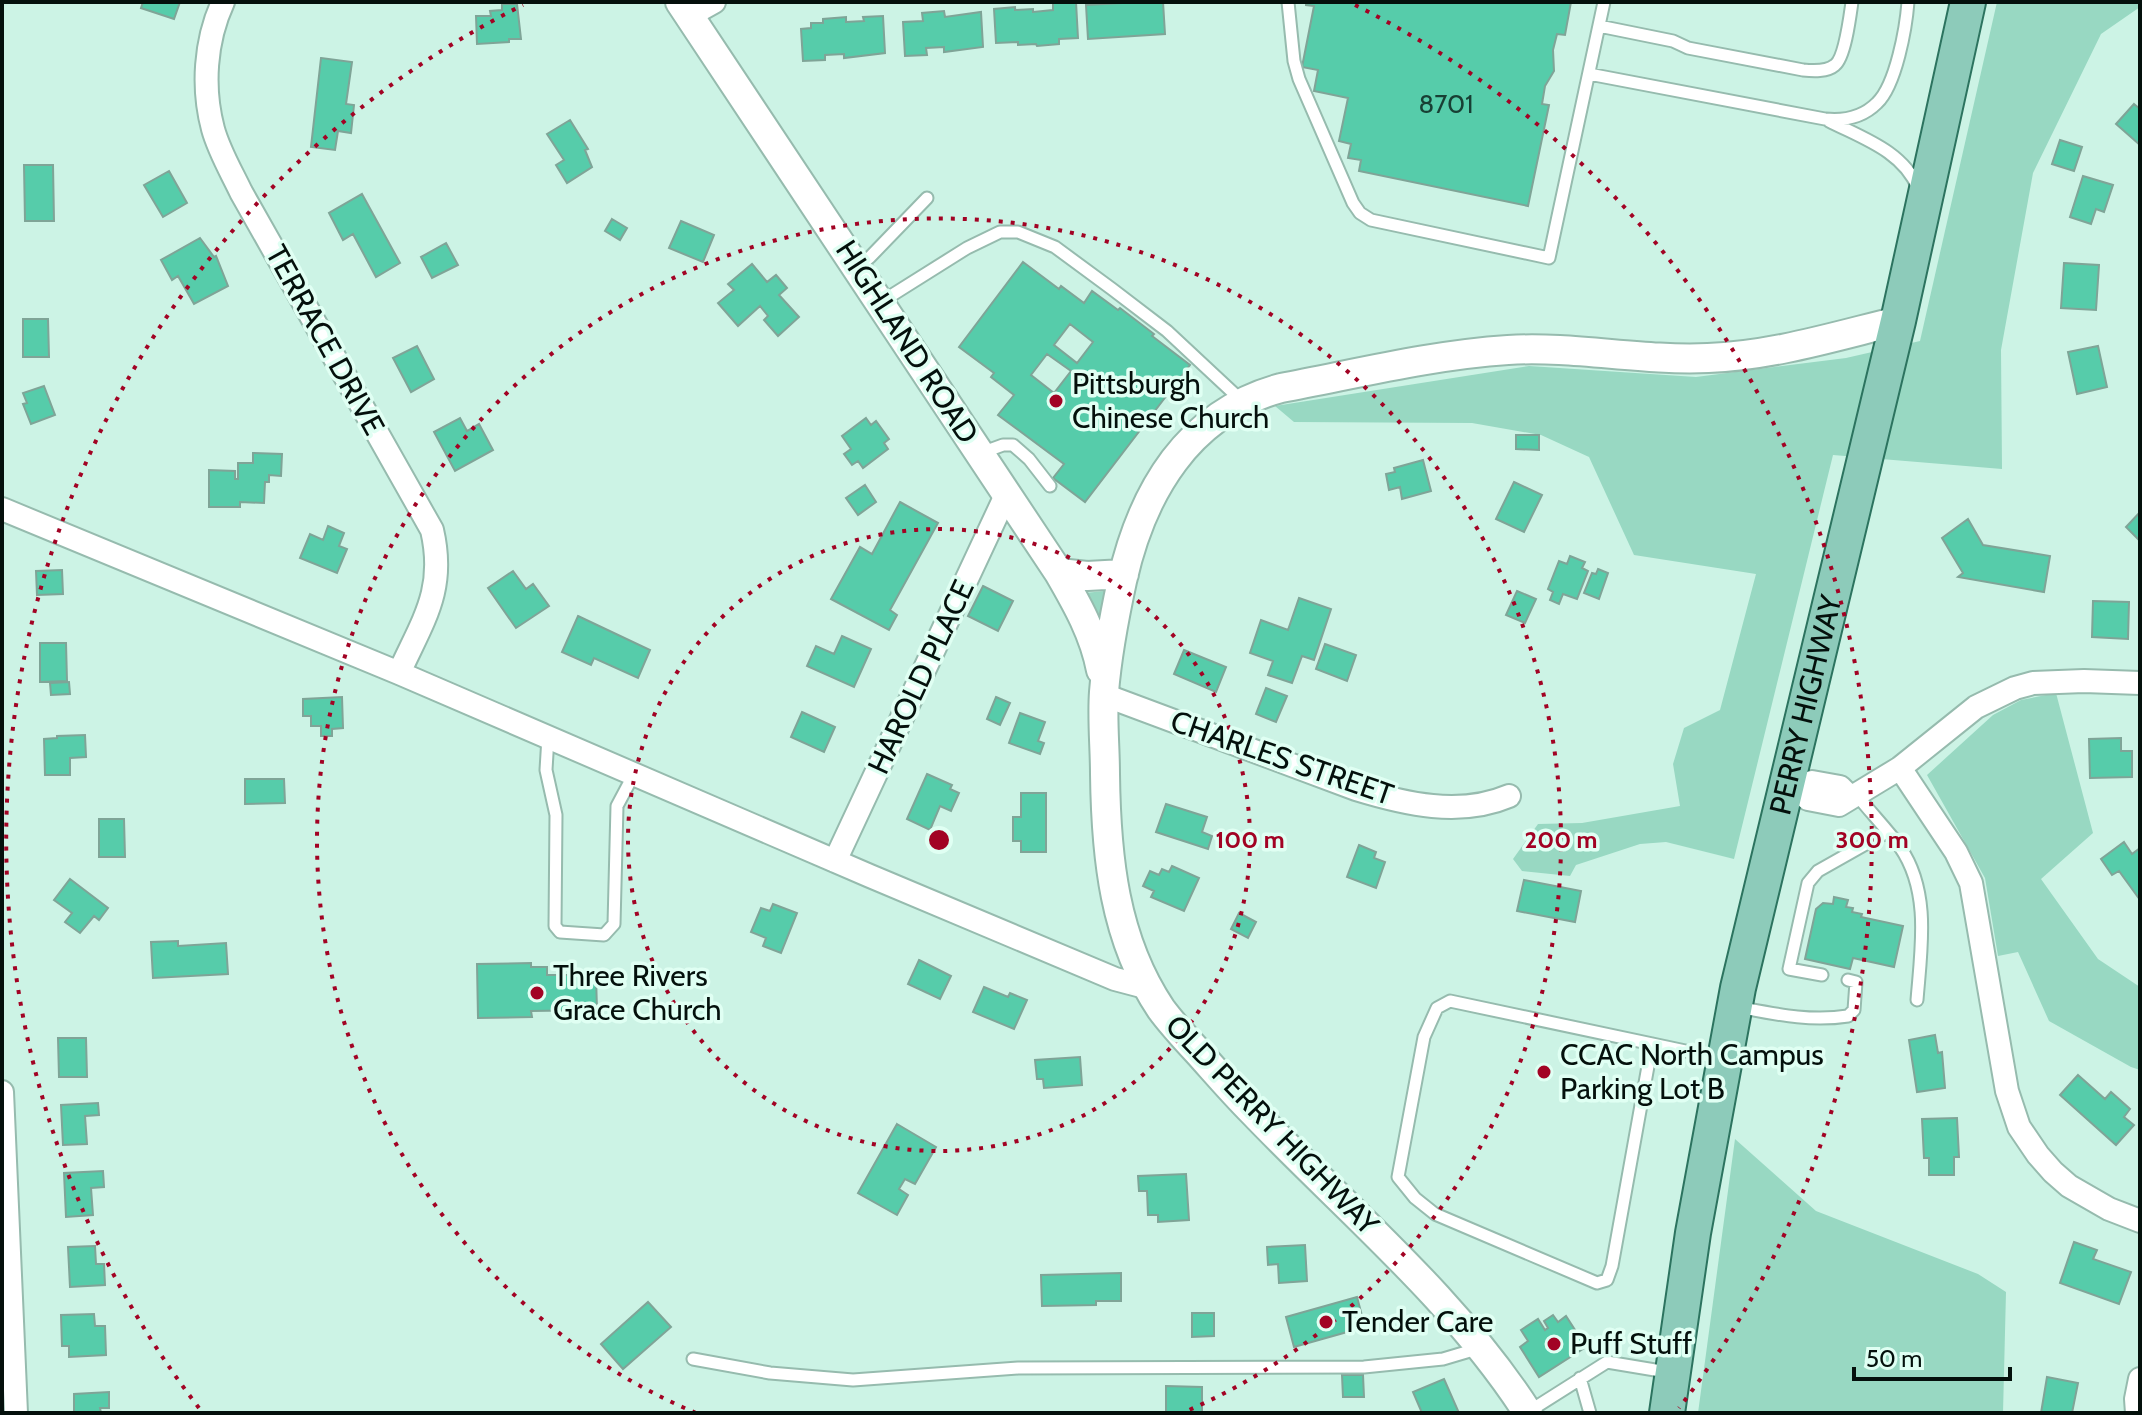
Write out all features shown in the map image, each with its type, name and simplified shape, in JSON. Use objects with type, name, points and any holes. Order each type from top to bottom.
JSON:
[{"type":"main road","name":"PERRY HIGHWAY","points":[[1667,1413],[1693,1233],[1734,1007],[1791,786],[1924,209],[1968,2]]},
{"type":"street","name":"TERRACE DRIVE","points":[[223,2],[209,51],[206,90],[213,131],[241,192],[432,530],[438,571],[435,591],[399,673]]},
{"type":"street","points":[[685,9],[714,2]]},
{"type":"street","name":"HIGHLAND ROAD","points":[[685,9],[1059,573],[1094,642],[1104,695]]},
{"type":"street","name":"OLD PERRY HIGHWAY","points":[[1528,1413],[1482,1348],[1434,1293],[1238,1097],[1175,1027],[1144,979],[1125,931],[1107,845],[1104,695],[1108,654],[1131,549],[1150,499],[1172,462],[1216,418],[1261,393],[1441,357],[1477,353],[1545,350],[1719,358],[1757,353],[1898,321]]},
{"type":"street","name":"HAROLD PLACE","points":[[835,861],[1007,493]]},
{"type":"street","points":[[2,509],[399,673],[1115,979],[1144,979]]},
{"type":"street","points":[[1059,573],[1087,576],[1124,574]]},
{"type":"street","points":[[1791,786],[1812,782],[1840,787],[1853,796],[1900,768],[1976,707],[2015,688],[2033,683],[2140,683]]},
{"type":"street","name":"CHARLES STREET","points":[[1104,695],[1376,795],[1400,801],[1454,807],[1496,802],[1509,796]]},
{"type":"street","points":[[1900,768],[1956,852],[1971,883],[2007,1091],[2019,1127],[2045,1164],[2069,1186],[2109,1209],[2140,1221]]},
{"type":"street","points":[[2,1092],[6,1306],[16,1413]]},
{"type":"street","points":[[2137,1413],[2140,1379]]},
{"type":"lane","points":[[1288,2],[1294,61],[1299,79],[1360,213],[1371,220],[1549,258],[1604,2]]},
{"type":"lane","points":[[1599,26],[1673,41],[1688,48],[1814,71],[1836,65],[1852,2]]},
{"type":"lane","points":[[1589,74],[1825,119],[1851,118],[1880,101],[1900,52],[1908,2]]},
{"type":"lane","points":[[1825,119],[1882,147],[1901,162],[1915,181],[1924,209]]},
{"type":"lane","points":[[858,267],[927,198]]},
{"type":"lane","points":[[881,302],[967,248],[1000,232],[1018,232],[1055,247],[1167,331],[1243,402]]},
{"type":"lane","points":[[980,453],[1013,445],[1029,459],[1050,486]]},
{"type":"lane","points":[[548,737],[546,770],[556,815],[555,926],[560,932],[604,935],[614,924],[617,806],[634,774]]},
{"type":"lane","points":[[1853,796],[1900,847],[1914,873],[1920,894],[1922,940],[1917,1000]]},
{"type":"lane","points":[[1822,975],[1789,969],[1808,883],[1818,871],[1887,832]]},
{"type":"lane","points":[[1734,1007],[1824,1020],[1848,1016],[1854,1010],[1856,982],[1848,980]]},
{"type":"lane","points":[[1652,1044],[1607,1280],[1597,1283],[1435,1214],[1415,1198],[1398,1177],[1424,1037],[1437,1008],[1450,1001],[1724,1059]]},
{"type":"lane","points":[[693,1359],[808,1378],[853,1380],[1018,1368],[1364,1367],[1443,1359],[1482,1348]]},
{"type":"lane","points":[[1528,1413],[1607,1362],[1672,1373]]},
{"type":"lane","points":[[1580,1378],[1590,1413]]},
{"type":"green space","points":[[1997,2],[2140,2],[2140,7],[2101,34],[2033,173],[2001,350],[2002,469],[1833,455],[1734,859],[1666,842],[1640,844],[1576,865],[1570,876],[1522,871],[1513,859],[1538,824],[1582,823],[1680,806],[1673,764],[1684,728],[1720,710],[1756,574],[1634,555],[1589,457],[1541,435],[1472,423],[1294,422],[1275,406],[1529,366],[1696,377],[1846,358],[1920,341]]},
{"type":"green space","points":[[1104,591],[1107,596],[1102,617],[1096,617],[1085,593]]},
{"type":"green space","points":[[2056,693],[2093,833],[2041,879],[2098,959],[2140,987],[2140,1070],[2049,1021],[2018,952],[1998,956],[1985,878],[1927,775],[1993,715],[2021,700]]},
{"type":"green space","points":[[1735,1139],[1816,1211],[1978,1274],[2006,1292],[2003,1413],[1698,1413]]},
{"type":"building","points":[[143,2],[180,2],[174,19],[141,8]]},
{"type":"building","points":[[1076,2],[1078,38],[1059,39],[1059,44],[1037,46],[1018,45],[1018,42],[996,43],[994,9],[1015,7],[1015,10],[1033,9],[1033,12],[1053,10],[1053,3]]},
{"type":"building","points":[[1163,2],[1165,34],[1088,39],[1086,5]]},
{"type":"building","points":[[1306,2],[1571,2],[1565,35],[1557,34],[1553,50],[1554,71],[1545,86],[1542,104],[1549,105],[1528,206],[1359,171],[1361,160],[1348,158],[1351,144],[1339,141],[1348,98],[1314,91],[1318,70],[1302,67],[1314,6],[1306,5]]},
{"type":"building","points":[[502,4],[517,4],[521,39],[477,44],[476,16],[491,16],[490,11],[502,10]]},
{"type":"building","points":[[944,11],[945,17],[981,12],[983,47],[944,52],[944,47],[926,48],[927,55],[905,56],[903,22],[923,21],[922,13]]},
{"type":"building","points":[[883,16],[885,53],[844,58],[844,54],[825,55],[825,60],[803,61],[801,29],[811,28],[811,23],[846,17],[846,22],[864,21],[863,17]]},
{"type":"building","points":[[321,58],[352,62],[346,104],[354,105],[351,133],[338,131],[335,150],[311,147]]},
{"type":"building","points":[[2134,104],[2140,109],[2140,145],[2116,124]]},
{"type":"building","points":[[570,120],[588,149],[585,150],[592,167],[567,183],[556,165],[564,160],[547,134]]},
{"type":"building","points":[[2060,140],[2082,147],[2074,171],[2052,164]]},
{"type":"building","points":[[24,165],[53,165],[54,221],[25,221]]},
{"type":"building","points":[[169,171],[187,203],[163,217],[144,185]]},
{"type":"building","points":[[2083,176],[2113,185],[2104,212],[2096,209],[2091,224],[2070,217]]},
{"type":"building","points":[[362,194],[400,263],[376,277],[353,234],[343,240],[329,213]]},
{"type":"building","points":[[612,219],[627,228],[620,240],[605,231]]},
{"type":"building","points":[[681,221],[714,235],[703,262],[669,248]]},
{"type":"building","points":[[200,238],[216,256],[228,286],[194,304],[178,276],[172,280],[161,260]]},
{"type":"building","points":[[446,243],[458,265],[432,278],[421,257]]},
{"type":"building","points":[[1023,262],[1084,303],[1092,291],[1118,310],[1120,308],[1190,365],[1085,502],[1053,478],[1064,464],[998,415],[1014,395],[991,377],[994,373],[959,347]],"holes":[[[1070,324],[1093,342],[1077,363],[1054,345]],[[1047,354],[1071,371],[1054,393],[1031,375]]]},
{"type":"building","points":[[2064,263],[2099,265],[2096,310],[2061,308]]},
{"type":"building","points":[[752,264],[767,282],[776,275],[787,288],[779,295],[799,317],[778,336],[764,320],[768,316],[760,306],[738,326],[718,303],[734,290],[728,284]]},
{"type":"building","points":[[23,319],[48,319],[49,357],[23,357]]},
{"type":"building","points":[[417,346],[434,379],[411,392],[393,358]]},
{"type":"building","points":[[2098,346],[2107,387],[2077,394],[2068,352]]},
{"type":"building","points":[[44,386],[55,415],[31,424],[23,404],[27,403],[23,393]]},
{"type":"building","points":[[460,418],[467,431],[479,424],[493,450],[455,471],[434,432]]},
{"type":"building","points":[[866,418],[871,425],[876,421],[889,439],[884,443],[888,449],[863,468],[858,461],[852,465],[844,454],[851,449],[842,436]]},
{"type":"building","points":[[1516,435],[1539,435],[1539,450],[1516,449]]},
{"type":"building","points":[[253,453],[282,454],[281,476],[269,475],[269,482],[265,482],[264,503],[240,502],[240,507],[209,507],[209,470],[235,471],[235,479],[238,479],[238,463],[253,463]]},
{"type":"building","points":[[1423,460],[1431,491],[1402,499],[1400,487],[1389,490],[1386,474],[1395,472],[1394,468]]},
{"type":"building","points":[[1514,482],[1542,495],[1524,532],[1496,519]]},
{"type":"building","points":[[865,485],[876,502],[858,515],[846,498]]},
{"type":"building","points":[[900,502],[938,523],[890,610],[897,615],[889,630],[831,599],[860,547],[872,554]]},
{"type":"building","points":[[2140,512],[2140,541],[2126,527]]},
{"type":"building","points":[[1968,519],[1983,545],[2050,556],[2044,592],[1958,577],[1963,573],[1942,538]]},
{"type":"building","points":[[328,526],[344,533],[339,546],[347,549],[337,573],[300,558],[310,534],[323,540]]},
{"type":"building","points":[[1570,556],[1585,562],[1582,568],[1588,571],[1577,599],[1563,594],[1559,604],[1550,600],[1553,592],[1548,589],[1559,561],[1567,564]]},
{"type":"building","points":[[1598,569],[1608,573],[1599,599],[1584,593],[1592,573],[1596,574]]},
{"type":"building","points":[[62,570],[63,594],[37,595],[36,571]]},
{"type":"building","points":[[513,571],[526,589],[533,584],[549,606],[516,628],[488,588]]},
{"type":"building","points":[[983,586],[1013,601],[998,631],[968,616]]},
{"type":"building","points":[[1517,591],[1536,599],[1525,623],[1506,615]]},
{"type":"building","points":[[1299,598],[1331,609],[1314,660],[1302,656],[1292,683],[1268,675],[1273,661],[1250,653],[1261,620],[1288,630]]},
{"type":"building","points":[[2093,601],[2129,602],[2128,639],[2092,637]]},
{"type":"building","points":[[578,616],[650,650],[638,678],[594,658],[591,665],[562,652]]},
{"type":"building","points":[[842,636],[871,649],[854,687],[807,666],[816,646],[834,654]]},
{"type":"building","points":[[40,643],[66,643],[67,681],[40,682]]},
{"type":"building","points":[[1325,644],[1356,655],[1347,681],[1316,669]]},
{"type":"building","points":[[1184,650],[1226,667],[1216,692],[1174,674]]},
{"type":"building","points":[[69,682],[70,694],[51,695],[50,683]]},
{"type":"building","points":[[1266,688],[1287,696],[1276,722],[1256,714]]},
{"type":"building","points":[[342,697],[343,728],[332,729],[332,736],[321,736],[321,726],[311,726],[311,716],[303,716],[303,699]]},
{"type":"building","points":[[996,697],[1010,703],[1000,725],[987,719]]},
{"type":"building","points":[[802,712],[835,727],[824,752],[791,737]]},
{"type":"building","points":[[1020,713],[1045,722],[1038,741],[1044,743],[1040,754],[1009,743]]},
{"type":"building","points":[[85,735],[86,757],[70,758],[70,775],[45,775],[44,739]]},
{"type":"building","points":[[2121,738],[2121,751],[2132,751],[2132,777],[2090,778],[2089,739]]},
{"type":"building","points":[[927,774],[952,785],[950,789],[959,793],[951,811],[940,806],[930,830],[907,819]]},
{"type":"building","points":[[245,779],[284,779],[285,803],[245,804]]},
{"type":"building","points":[[1021,793],[1046,793],[1046,852],[1021,852],[1021,841],[1013,841],[1013,817],[1021,817]]},
{"type":"building","points":[[1166,804],[1207,817],[1202,832],[1212,836],[1208,849],[1156,832]]},
{"type":"building","points":[[99,819],[124,819],[125,857],[99,857]]},
{"type":"building","points":[[2124,842],[2132,854],[2140,848],[2140,900],[2119,871],[2112,875],[2101,859]]},
{"type":"building","points":[[1359,845],[1376,852],[1374,858],[1385,862],[1376,888],[1347,877]]},
{"type":"building","points":[[1172,866],[1199,878],[1184,911],[1151,897],[1154,891],[1143,886],[1150,871],[1159,875],[1162,869],[1169,872]]},
{"type":"building","points":[[70,879],[108,908],[99,920],[94,916],[80,933],[65,922],[72,913],[54,900]]},
{"type":"building","points":[[1524,880],[1581,891],[1575,922],[1517,911]]},
{"type":"building","points":[[1834,897],[1848,900],[1846,907],[1862,914],[1861,917],[1903,926],[1894,967],[1853,958],[1850,969],[1805,959],[1816,909],[1823,903],[1833,904]]},
{"type":"building","points":[[773,904],[797,913],[781,953],[763,946],[766,938],[751,932],[761,908],[770,911]]},
{"type":"building","points":[[1239,913],[1256,922],[1248,938],[1231,929]]},
{"type":"building","points":[[178,941],[178,946],[226,943],[228,974],[153,978],[151,942]]},
{"type":"building","points":[[919,960],[951,976],[940,999],[908,984]]},
{"type":"building","name":"Three Rivers Grace Church","points":[[531,963],[531,967],[547,967],[547,975],[596,975],[597,1010],[531,1011],[532,1017],[478,1018],[477,964]]},
{"type":"building","points":[[984,987],[1008,997],[1010,993],[1027,1000],[1014,1029],[973,1012]]},
{"type":"building","points":[[1935,1035],[1938,1053],[1942,1052],[1945,1088],[1917,1092],[1909,1040]]},
{"type":"building","points":[[58,1038],[86,1038],[87,1077],[59,1077]]},
{"type":"building","points":[[1080,1057],[1082,1085],[1044,1088],[1043,1079],[1037,1079],[1035,1060]]},
{"type":"building","points":[[2078,1075],[2105,1099],[2111,1092],[2130,1109],[2124,1117],[2134,1125],[2116,1145],[2060,1095]]},
{"type":"building","points":[[98,1103],[99,1115],[85,1116],[87,1144],[63,1145],[61,1105]]},
{"type":"building","points":[[1957,1118],[1959,1157],[1954,1157],[1954,1175],[1929,1175],[1929,1158],[1924,1158],[1922,1119]]},
{"type":"building","points":[[897,1124],[936,1147],[915,1184],[905,1179],[899,1189],[908,1195],[897,1215],[858,1193]]},
{"type":"building","points":[[103,1171],[104,1187],[91,1188],[93,1215],[66,1217],[64,1173]]},
{"type":"building","points":[[1186,1174],[1189,1220],[1158,1222],[1158,1215],[1148,1215],[1147,1191],[1139,1191],[1138,1176]]},
{"type":"building","points":[[2074,1242],[2097,1250],[2093,1259],[2131,1272],[2119,1304],[2060,1283]]},
{"type":"building","points":[[1305,1245],[1307,1281],[1279,1283],[1278,1264],[1268,1265],[1267,1247]]},
{"type":"building","points":[[95,1246],[96,1264],[104,1264],[105,1285],[70,1287],[68,1247]]},
{"type":"building","points":[[1121,1273],[1121,1301],[1096,1301],[1096,1305],[1042,1306],[1041,1275]]},
{"type":"building","name":"Tender Care","points":[[1357,1297],[1365,1327],[1294,1347],[1286,1317]]},
{"type":"building","points":[[648,1302],[671,1327],[623,1369],[601,1344]]},
{"type":"building","points":[[1192,1313],[1214,1313],[1214,1336],[1192,1337]]},
{"type":"building","points":[[94,1314],[95,1326],[105,1326],[106,1355],[69,1357],[69,1346],[62,1346],[61,1315]]},
{"type":"building","name":"Puff Stuff","points":[[1553,1315],[1558,1322],[1566,1316],[1586,1347],[1539,1377],[1520,1347],[1528,1341],[1521,1330],[1538,1319],[1545,1330],[1548,1328],[1544,1321]]},
{"type":"building","points":[[1342,1375],[1363,1375],[1364,1397],[1343,1397]]},
{"type":"building","points":[[2047,1377],[2078,1383],[2072,1413],[2041,1413]]},
{"type":"building","points":[[1444,1379],[1459,1413],[1422,1413],[1413,1392]]},
{"type":"building","points":[[1166,1386],[1202,1387],[1202,1413],[1166,1413]]},
{"type":"building","points":[[109,1392],[109,1408],[100,1408],[101,1413],[74,1413],[74,1394]]},
{"type":"place","name":"Pittsburgh Chinese Church","points":[[1056,401]]},
{"type":"place","name":"Three Rivers Grace Church","points":[[537,993]]},
{"type":"place","name":"CCAC North Campus Parking Lot B","points":[[1544,1072]]},
{"type":"place","name":"Tender Care","points":[[1326,1322]]},
{"type":"place","name":"Puff Stuff","points":[[1554,1344]]}]
